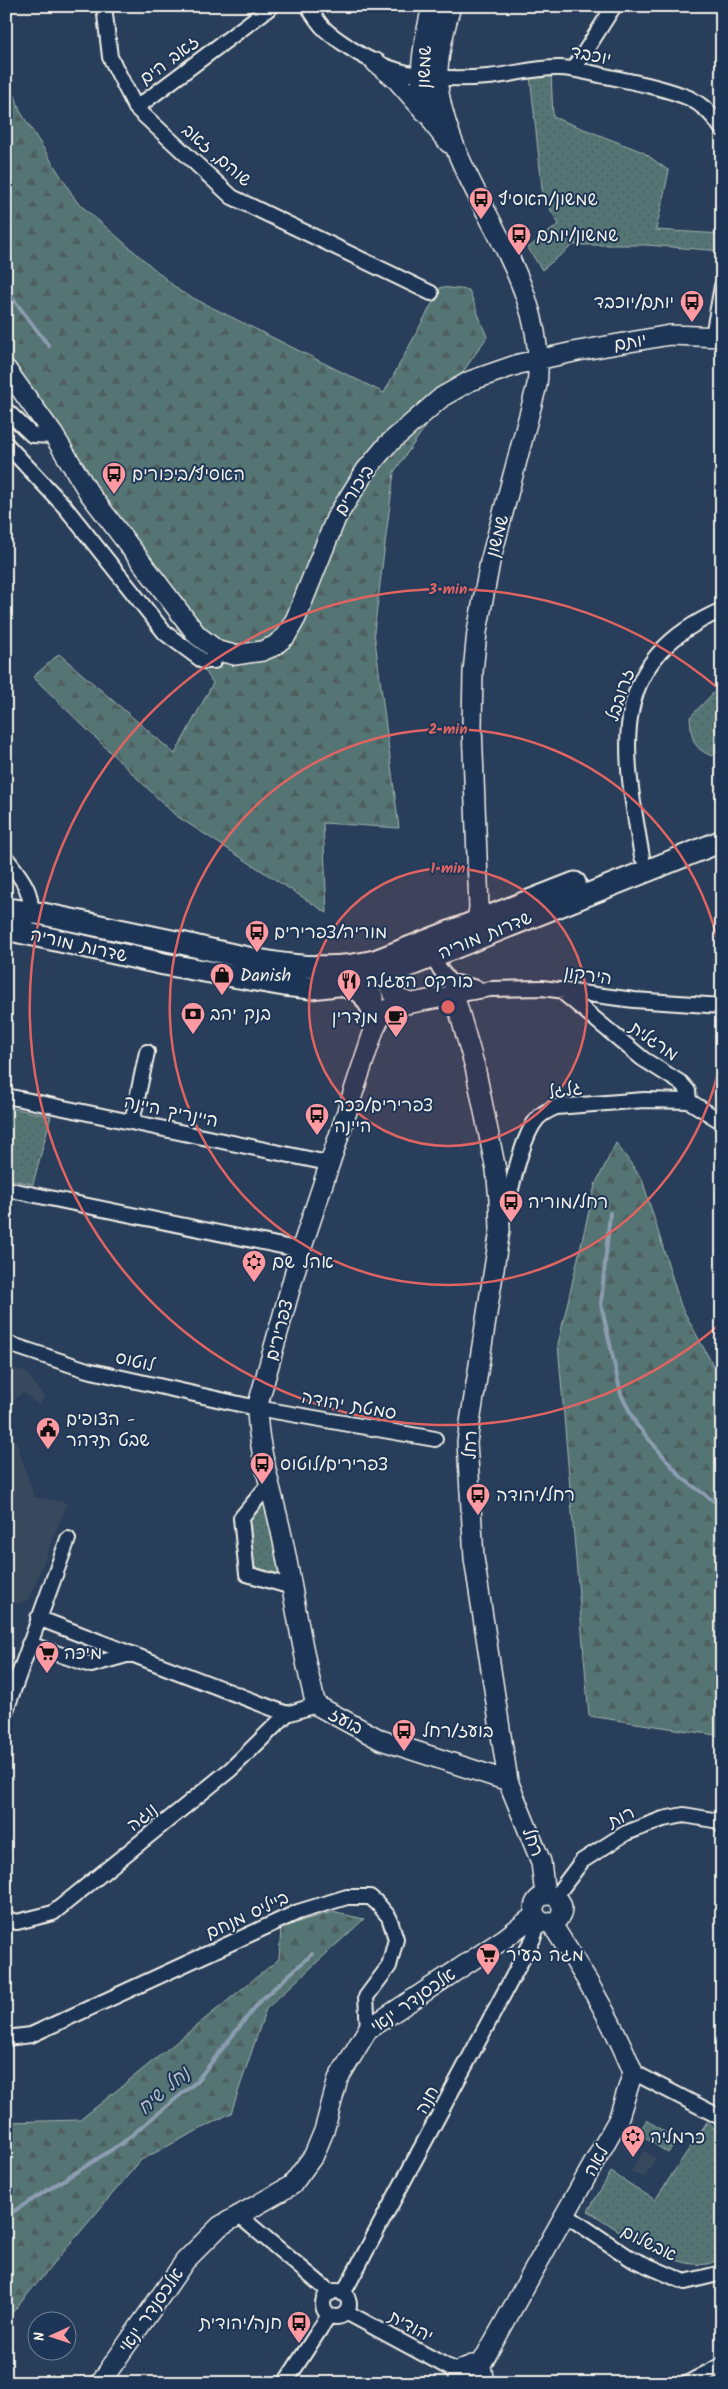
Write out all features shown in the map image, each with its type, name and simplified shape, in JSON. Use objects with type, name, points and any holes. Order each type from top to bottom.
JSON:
[{"type":"main road","name":"שדרות מוריה","points":[[6,909],[30,912],[272,962],[319,967],[342,967],[377,973],[479,921],[722,826]]},
{"type":"main road","name":"שדרות מוריה","points":[[9,930],[164,964],[257,981],[311,988],[344,986],[377,973],[431,957],[722,840]]},
{"type":"main road","points":[[344,986],[362,992],[374,1020]]},
{"type":"street","name":"שוהם, זאב","points":[[104,6],[110,57],[136,108],[232,197],[431,293]]},
{"type":"street","name":"זאב הים","points":[[136,108],[272,6]]},
{"type":"street","name":"יוכבד","points":[[308,6],[320,27],[376,63],[402,72],[430,78],[487,77],[557,68],[574,69],[661,89],[691,99],[715,116],[722,129]]},
{"type":"street","name":"שמשון","points":[[432,6],[425,39],[430,78],[438,91],[454,148],[502,244],[531,309],[540,358],[537,385],[490,562],[477,632],[473,672],[472,726],[479,921],[469,942]]},
{"type":"street","name":"שמשון","points":[[451,6],[430,78],[421,89],[428,117],[454,148]]},
{"type":"street","points":[[574,69],[614,6]]},
{"type":"street","points":[[402,72],[415,61],[425,39]]},
{"type":"street","points":[[376,63],[395,78],[428,117]]},
{"type":"street","points":[[717,336],[722,286]]},
{"type":"street","points":[[531,309],[532,331],[519,364],[531,369],[537,385]]},
{"type":"street","name":"יותם","points":[[540,358],[670,335],[717,336]]},
{"type":"street","points":[[537,337],[568,353]]},
{"type":"street","points":[[537,385],[552,362],[568,353]]},
{"type":"street","name":"ביכורים","points":[[218,651],[235,655],[262,651],[274,646],[286,636],[296,618],[336,518],[366,470],[387,445],[442,397],[470,381],[540,358]]},
{"type":"street","points":[[6,369],[53,436],[89,493],[197,635],[218,651],[214,661],[203,661],[165,633],[65,507],[6,444]]},
{"type":"street","points":[[6,410],[32,435],[53,436]]},
{"type":"street","name":"זרובבל","points":[[642,857],[630,783],[626,734],[637,692],[651,661],[671,639],[722,610]]},
{"type":"street","points":[[6,858],[26,885],[29,894],[30,912],[24,925],[9,930]]},
{"type":"street","points":[[431,957],[449,981],[466,986],[490,989]]},
{"type":"street","points":[[377,973],[395,997],[400,1001],[410,1003]]},
{"type":"street","name":"צפרירים","points":[[316,1705],[270,1483],[258,1436],[257,1408],[300,1250],[374,1020],[377,973]]},
{"type":"street","name":"הירקון","points":[[449,996],[490,989],[527,987],[634,1000],[722,1006]]},
{"type":"street","name":"מרגלית","points":[[560,990],[643,1059],[682,1083],[688,1091],[689,1101],[722,1122]]},
{"type":"street","points":[[374,1020],[387,1009],[449,996]]},
{"type":"street","name":"רחל","points":[[449,996],[458,1004],[474,1067],[496,1170],[500,1230],[467,1442],[474,1558],[508,1781],[541,1862],[550,1896]]},
{"type":"street","points":[[132,1122],[147,1052]]},
{"type":"street","name":"היינריך היינה","points":[[6,1096],[328,1163]]},
{"type":"street","name":"גלגל","points":[[500,1230],[528,1134],[542,1114],[556,1107],[644,1100],[689,1101]]},
{"type":"street","points":[[6,1189],[300,1250]]},
{"type":"street","name":"לוטוס","points":[[6,1343],[87,1370],[257,1408]]},
{"type":"street","name":"סמטת יהודה","points":[[257,1408],[435,1439]]},
{"type":"street","points":[[270,1483],[241,1518],[247,1574],[292,1587]]},
{"type":"street","points":[[6,1710],[68,1539]]},
{"type":"street","points":[[38,1618],[287,1714]]},
{"type":"street","points":[[29,1644],[91,1665],[130,1654]]},
{"type":"street","name":"בועז","points":[[287,1714],[316,1705],[381,1740],[508,1781]]},
{"type":"street","name":"נוגה","points":[[6,1919],[17,1922],[53,1913],[231,1768],[287,1714]]},
{"type":"street","name":"רות","points":[[550,1896],[582,1861],[626,1832],[663,1819],[684,1815],[719,1821],[722,1826]]},
{"type":"street","points":[[550,1896],[537,1900],[542,1920],[587,1978],[612,2024],[633,2072],[722,2118]]},
{"type":"street","name":"בייליס מנחם","points":[[6,2038],[31,2035],[298,1912],[347,1897],[370,1897],[377,1902],[389,1917],[396,1939],[388,1966],[366,1997],[368,2030]]},
{"type":"street","name":"אלכסנדר ינאי","points":[[100,2383],[185,2261],[220,2226],[237,2214],[292,2185],[314,2155],[324,2132],[338,2079],[368,2030],[504,1939],[542,1920]]},
{"type":"street","name":"חנה","points":[[337,2293],[454,2089],[542,1920]]},
{"type":"street","name":"לאה","points":[[485,2378],[566,2215],[618,2120],[633,2072]]},
{"type":"street","points":[[237,2214],[348,2301],[346,2312],[340,2316],[329,2315]]},
{"type":"street","name":"אבשלום","points":[[566,2215],[630,2258],[685,2282],[722,2273]]},
{"type":"street","points":[[329,2315],[323,2305],[325,2298],[337,2293]]},
{"type":"street","name":"יהודית","points":[[346,2312],[459,2378]]},
{"type":"street","points":[[284,2383],[329,2315]]},
{"type":"street","points":[[459,2378],[468,2365],[485,2378]]},
{"type":"street","points":[[688,2383],[722,2365]]},
{"type":"shaded area","points":[[6,1366],[26,1372],[44,1397],[39,1406],[23,1392],[6,1407]]},
{"type":"shaded area","points":[[6,1427],[16,1440],[34,1497],[67,1503],[30,1598],[18,1604],[6,1600]]},
{"type":"shaded area","points":[[644,2151],[656,2158],[644,2178],[631,2171]]},
{"type":"green space","points":[[6,67],[20,111],[77,202],[181,292],[384,393],[441,287],[469,290],[487,337],[394,472],[374,632],[399,828],[323,823],[327,913],[175,815],[33,677],[59,654],[175,754],[213,683],[6,365]]},
{"type":"green space","points":[[551,73],[553,117],[643,152],[669,171],[656,230],[722,234],[722,251],[646,245],[573,245],[542,270],[528,248],[559,224],[543,197],[530,75]]},
{"type":"green space","points":[[722,684],[722,748],[712,756],[696,745],[692,736],[690,717]]},
{"type":"green space","points":[[6,1107],[51,1116],[33,1184],[6,1179]]},
{"type":"green space","points":[[616,1143],[642,1179],[681,1306],[715,1369],[722,1370],[722,1736],[589,1716],[558,1344],[595,1185]]},
{"type":"green space","points":[[265,1503],[279,1574],[254,1567],[250,1520]]},
{"type":"green space","points":[[332,1912],[364,1919],[266,2009],[231,2113],[141,2160],[6,2320],[6,2122],[80,2120],[279,1959],[281,1927]]},
{"type":"green space","points":[[647,2120],[676,2140],[668,2153],[638,2133]]},
{"type":"green space","points":[[707,2122],[722,2135],[722,2258],[707,2264],[693,2264],[677,2260],[645,2246],[588,2211],[611,2172],[655,2200]]},
{"type":"waterway","points":[[6,290],[49,346]]},
{"type":"waterway","points":[[610,1213],[601,1304],[621,1394],[636,1424],[682,1478],[722,1507]]},
{"type":"waterway","name":"נחל שיח","points":[[6,2216],[121,2144],[196,2082],[259,2002],[312,1954]]},
{"type":"place","name":"שמשון/האסיף","points":[[481,220]]},
{"type":"place","name":"שמשון/יותם","points":[[519,256]]},
{"type":"place","name":"יותם/יוכבד","points":[[692,323]]},
{"type":"place","name":"האסיף/ביכורים","points":[[114,495]]},
{"type":"place","name":"מוריה/צפרירים","points":[[257,953]]},
{"type":"place","name":"Danish","points":[[222,996]]},
{"type":"place","name":"בורקס העגלה","points":[[349,1002]]},
{"type":"place","name":"בנק יהב","points":[[193,1035]]},
{"type":"place","name":"מנדרין","points":[[396,1038]]},
{"type":"place","name":"צפרירים/ככר היינה","points":[[317,1136]]},
{"type":"place","name":"רחל/מוריה","points":[[511,1223]]},
{"type":"place","name":"אהל שם","points":[[254,1283]]},
{"type":"place","name":"הצופים - שבט תדהר","points":[[48,1450]]},
{"type":"place","name":"צפרירים/לוטוס","points":[[262,1485]]},
{"type":"place","name":"רחל/יהודה","points":[[478,1516]]},
{"type":"place","name":"מיכה","points":[[47,1674]]},
{"type":"place","name":"בועז/רחל","points":[[404,1752]]},
{"type":"place","name":"מגה בעיר","points":[[488,1976]]},
{"type":"place","name":"כרמליה","points":[[633,2158]]},
{"type":"place","name":"חנה/יהודית","points":[[299,2344]]}]
